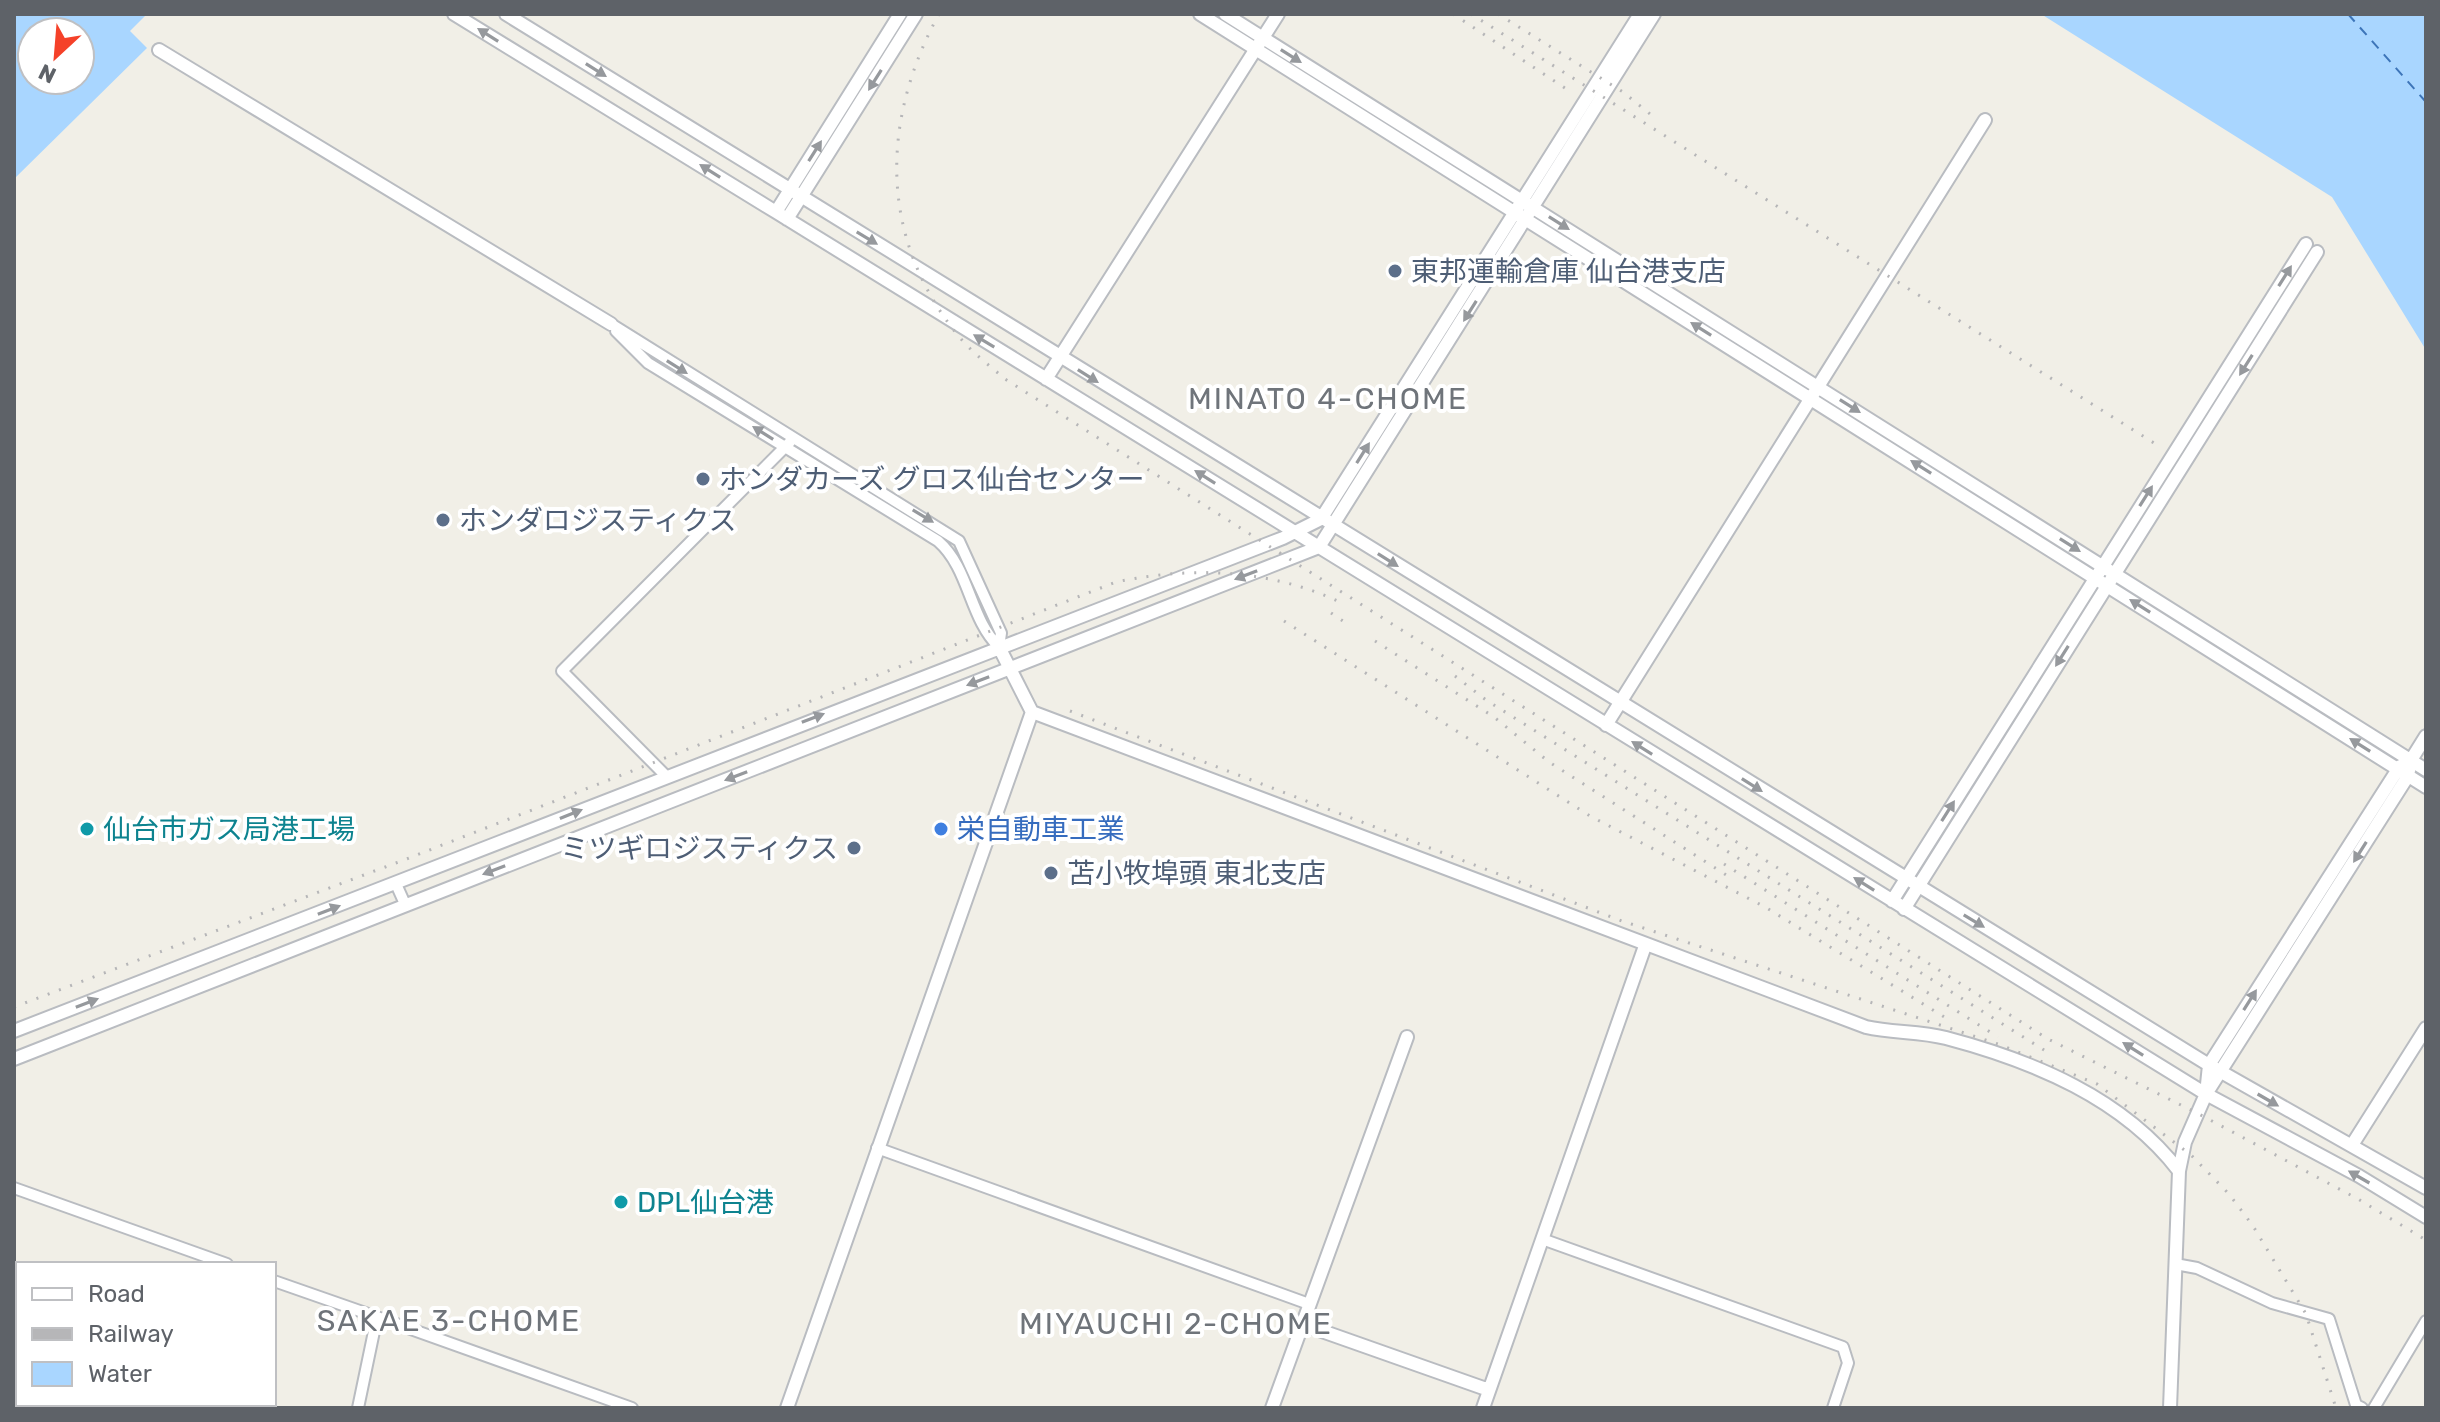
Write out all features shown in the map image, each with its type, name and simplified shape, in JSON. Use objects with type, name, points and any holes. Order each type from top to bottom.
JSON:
[{"type":"street","points":[[454,14],[2206,1094],[2359,1176],[2426,1217]]},
{"type":"street","points":[[506,14],[2222,1073],[2426,1188]]},
{"type":"street","points":[[782,216],[900,14]]},
{"type":"street","points":[[795,194],[916,14]]},
{"type":"street","points":[[1200,14],[1259,44],[1522,200],[2101,581],[2426,787]]},
{"type":"street","points":[[1225,14],[1259,44],[1514,213],[2108,569],[2426,770]]},
{"type":"street","points":[[1046,379],[1278,14]]},
{"type":"street","points":[[14,1059],[1319,547],[1327,523],[1514,213],[1640,14]]},
{"type":"street","points":[[14,1031],[999,647],[1327,523],[1527,221],[1654,14]]},
{"type":"street","points":[[159,50],[611,324],[627,345],[648,363],[790,442],[948,549],[985,632],[999,647],[1032,712],[1866,1027],[1946,1038],[2055,1076],[2094,1095],[2130,1121],[2179,1171]]},
{"type":"street","points":[[1606,725],[1985,120]]},
{"type":"street","points":[[1904,909],[2306,244]]},
{"type":"street","points":[[2108,569],[2317,252]]},
{"type":"street","points":[[666,776],[562,671],[790,442]]},
{"type":"street","points":[[1892,901],[2101,581]]},
{"type":"street","points":[[787,1408],[1032,712]]},
{"type":"street","points":[[2170,1408],[2179,1171],[2185,1142],[2206,1094],[2408,776],[2411,760],[2426,736]]},
{"type":"street","points":[[2206,1094],[2209,1065],[2396,768],[2411,760]]},
{"type":"street","points":[[396,884],[405,904]]},
{"type":"street","points":[[1483,1408],[1645,946]]},
{"type":"street","points":[[2352,1145],[2426,1028]]},
{"type":"street","points":[[1272,1408],[1407,1037]]},
{"type":"street","points":[[877,1148],[1309,1304]]},
{"type":"street","points":[[14,1188],[221,1262]]},
{"type":"street","points":[[1542,1239],[1843,1347],[1848,1363],[1833,1408]]},
{"type":"street","points":[[2175,1264],[2197,1268],[2272,1303],[2329,1319],[2356,1405],[2362,1408]]},
{"type":"street","points":[[276,1282],[632,1408]]},
{"type":"street","points":[[358,1408],[377,1317]]},
{"type":"street","points":[[2374,1408],[2426,1321]]},
{"type":"street","points":[[1302,1324],[1489,1390]]},
{"type":"water","points":[[14,14],[147,14],[130,31],[147,48],[14,179]]},
{"type":"water","points":[[2041,14],[2426,14],[2426,350],[2332,197]]},
{"type":"ferry route","points":[[2348,14],[2426,102]]},
{"type":"railway","points":[[939,14],[920,54],[906,95],[899,136],[897,177],[901,217],[913,257],[931,296],[961,340],[1005,379],[2048,1039],[2197,1113],[2358,1199],[2426,1240]]},
{"type":"railway","points":[[1453,14],[1568,90]]},
{"type":"railway","points":[[1471,14],[2154,443]]},
{"type":"railway","points":[[1498,14],[1623,92],[1655,118]]},
{"type":"railway","points":[[14,1007],[409,858],[1116,582],[1173,574],[1230,574],[1286,583],[1340,602]]},
{"type":"railway","points":[[1331,613],[1343,621]]},
{"type":"railway","points":[[1284,621],[1590,816],[1765,907],[1946,1018]]},
{"type":"railway","points":[[1375,641],[1494,717],[1549,762],[1731,878]]},
{"type":"railway","points":[[1455,676],[1486,700],[2052,1055]]},
{"type":"railway","points":[[1070,711],[1622,921],[1998,1044],[2097,1084],[2191,1155],[2229,1194],[2253,1226],[2306,1314],[2336,1408]]},
{"type":"railway","points":[[1724,864],[1998,1037]]},
{"type":"place","name":"東邦運輸倉庫 仙台港支店","points":[[1395,271]]},
{"type":"place","name":"ホンダカーズ グロス仙台センター","points":[[703,479]]},
{"type":"place","name":"ホンダロジスティクス","points":[[443,520]]},
{"type":"place","name":"仙台市ガス局港工場","points":[[87,829]]},
{"type":"place","name":"栄自動車工業","points":[[941,829]]},
{"type":"place","name":"ミツギロジスティクス","points":[[854,848]]},
{"type":"place","name":"苫小牧埠頭 東北支店","points":[[1051,873]]},
{"type":"place","name":"DPL仙台港","points":[[621,1202]]},
{"type":"district","name":"MINATO 4-CHOME","points":[[1328,399]]},
{"type":"district","name":"SAKAE 3-CHOME","points":[[449,1321]]},
{"type":"district","name":"MIYAUCHI 2-CHOME","points":[[1176,1324]]}]
